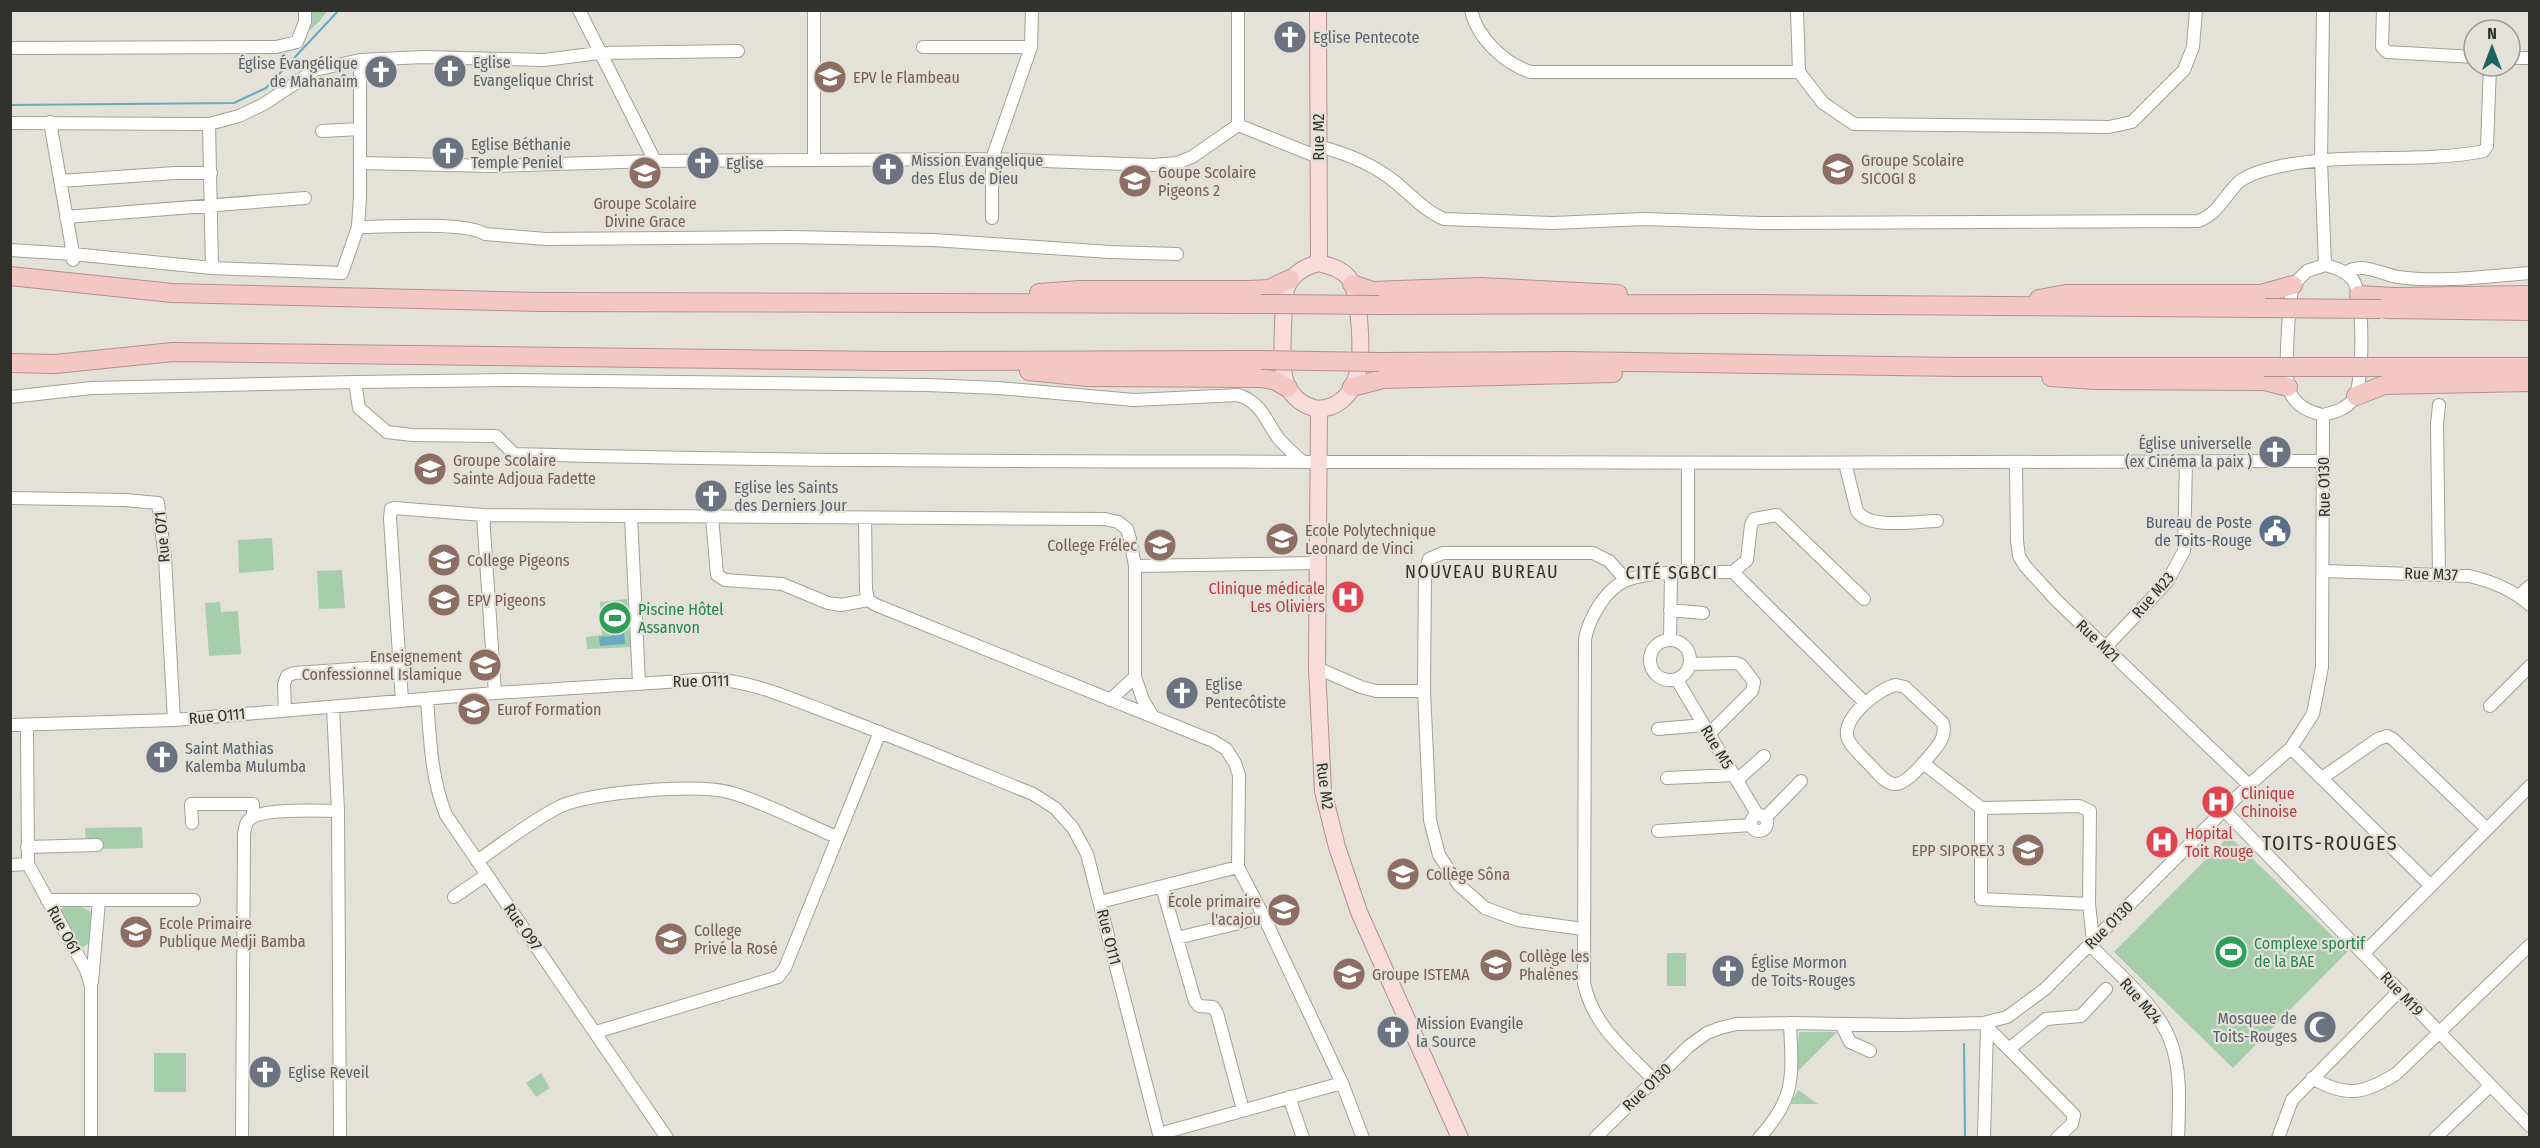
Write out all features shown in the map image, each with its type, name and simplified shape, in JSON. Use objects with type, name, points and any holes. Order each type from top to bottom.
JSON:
[{"type":"highway","points":[[10,276],[172,293],[542,302],[1755,304],[2529,311]]},
{"type":"highway","points":[[891,303],[1080,290],[1269,289],[1290,279]]},
{"type":"highway","points":[[1352,284],[1372,291],[1532,288],[1755,304]]},
{"type":"highway","points":[[2002,307],[2066,294],[2261,294],[2293,285]]},
{"type":"highway","points":[[2359,295],[2393,297],[2529,295]]},
{"type":"highway","points":[[10,363],[55,364],[173,352],[886,361],[1568,361],[1957,367],[2529,367]]},
{"type":"highway","points":[[886,361],[1088,377],[1262,378],[1276,381],[1288,388]]},
{"type":"highway","points":[[1352,387],[1383,380],[1554,376],[1752,365]]},
{"type":"highway","points":[[1957,367],[2096,380],[2265,381],[2288,387]]},
{"type":"highway","points":[[2356,396],[2384,385],[2529,381]]},
{"type":"main road","name":"Rue M2","points":[[1318,10],[1319,263]]},
{"type":"main road","points":[[1319,263],[1335,268],[1347,276],[1358,298],[1359,366],[1352,387],[1342,401],[1331,407],[1319,409],[1297,401],[1288,388],[1284,376],[1284,300],[1290,279],[1308,266],[1319,263]]},
{"type":"main road","name":"Rue M2","points":[[1319,409],[1311,462],[1319,563],[1317,668],[1323,791],[1342,866],[1359,912],[1460,1137]]},
{"type":"street","points":[[10,48],[276,47],[297,42],[305,22],[304,10]]},
{"type":"street","points":[[579,10],[655,161]]},
{"type":"street","points":[[814,10],[814,159]]},
{"type":"street","points":[[992,218],[993,159],[1031,46],[1032,10]]},
{"type":"street","points":[[1238,10],[1239,125]]},
{"type":"street","points":[[1471,10],[1481,34],[1495,49],[1516,68],[1531,72],[1799,72]]},
{"type":"street","points":[[1797,10],[1799,72],[1822,103],[1854,124],[2109,127],[2132,122],[2184,70],[2193,47],[2196,10]]},
{"type":"street","points":[[2323,10],[2321,161],[2325,265]]},
{"type":"street","points":[[2383,10],[2382,47],[2387,52],[2462,56]]},
{"type":"street","points":[[923,46],[1031,46]]},
{"type":"street","points":[[10,123],[209,124],[239,116],[264,104],[315,70],[360,60],[424,57],[544,60],[599,53],[738,51]]},
{"type":"street","points":[[10,250],[212,268],[342,273],[358,226],[360,60]]},
{"type":"street","points":[[1239,125],[1318,152],[1365,163],[1393,180],[1432,214],[1444,219],[1553,223],[1644,219],[1761,223],[2198,221],[2207,218],[2241,181],[2265,170],[2321,161],[2411,158],[2484,152],[2487,146],[2490,78]]},
{"type":"street","points":[[50,123],[73,257]]},
{"type":"street","points":[[209,124],[212,268]]},
{"type":"street","points":[[360,163],[493,166],[655,161],[993,159],[1092,164],[1177,163],[1192,157],[1239,125]]},
{"type":"street","points":[[322,130],[360,129]]},
{"type":"street","points":[[60,181],[210,173]]},
{"type":"street","points":[[66,217],[305,198]]},
{"type":"street","points":[[358,226],[457,227],[478,230],[485,234],[546,239],[790,237],[933,240],[1110,252],[1177,254]]},
{"type":"street","points":[[2325,265],[2338,268],[2345,273],[2352,278],[2359,295],[2361,324],[2359,381],[2356,396],[2346,407],[2323,415],[2300,406],[2288,387],[2288,324],[2293,285],[2307,271],[2325,265]]},
{"type":"street","points":[[2345,273],[2354,267],[2399,277],[2467,277],[2529,273]]},
{"type":"street","points":[[10,397],[92,388],[355,381],[509,380],[927,385],[998,388],[1134,400],[1238,395],[1248,398],[1261,408],[1279,439],[1311,462]]},
{"type":"street","points":[[355,381],[359,408],[387,432],[412,435],[496,436],[514,454],[714,460],[1845,464],[2323,461]]},
{"type":"street","points":[[2439,405],[2437,424],[2439,575]]},
{"type":"street","name":"Rue O130","points":[[1595,1137],[1689,1046],[1707,1033],[1736,1024],[1985,1026],[2017,1011],[2045,989],[2248,785],[2292,748],[2313,714],[2322,667],[2323,415]]},
{"type":"street","name":"Rue M23","points":[[2105,648],[2167,582],[2180,561],[2184,551],[2186,462]]},
{"type":"street","points":[[1688,463],[1688,572]]},
{"type":"street","points":[[1845,464],[1861,517],[1875,523],[1937,520]]},
{"type":"street","name":"Rue M21","points":[[2016,464],[2017,541],[2019,556],[2025,566],[2056,600],[2248,785]]},
{"type":"street","name":"Rue O71","points":[[10,498],[125,500],[158,503],[165,558],[174,720]]},
{"type":"street","points":[[402,701],[398,666],[391,509],[483,515],[1105,519],[1118,522],[1127,529],[1135,566],[1135,677],[1143,700],[1152,715]]},
{"type":"street","points":[[483,515],[495,693]]},
{"type":"street","points":[[1654,1080],[1600,1024],[1588,1003],[1584,983],[1585,639],[1588,626],[1596,609],[1626,580],[1671,573],[1733,572],[1747,560],[1751,525],[1754,519],[1777,515],[1864,599]]},
{"type":"street","points":[[631,516],[639,683]]},
{"type":"street","points":[[712,517],[717,575],[724,580],[782,584],[828,603],[841,605],[868,600],[876,606],[1152,715],[1213,741],[1226,750],[1235,762],[1240,790],[1238,867],[1342,1083],[1363,1137]]},
{"type":"street","points":[[865,518],[868,600]]},
{"type":"street","points":[[1583,928],[1518,920],[1485,908],[1459,885],[1439,855],[1430,820],[1424,691],[1425,572],[1429,559],[1443,553],[1593,553],[1609,561],[1626,580]]},
{"type":"street","points":[[1135,566],[1319,563]]},
{"type":"street","name":"Rue M37","points":[[2324,571],[2469,576],[2484,579],[2519,596],[2529,605]]},
{"type":"street","points":[[1733,572],[1865,703]]},
{"type":"street","points":[[1670,640],[1671,573]]},
{"type":"street","points":[[2519,596],[2529,586]]},
{"type":"street","points":[[1670,610],[1703,613]]},
{"type":"street","points":[[1670,640],[1680,642],[1688,650],[1690,664],[1687,672],[1677,680],[1667,681],[1658,677],[1650,667],[1651,653],[1660,642],[1670,640]]},
{"type":"street","points":[[1658,729],[1707,729],[1752,691],[1754,682],[1741,665],[1736,663],[1690,664]]},
{"type":"street","points":[[285,710],[284,684],[287,676],[294,673],[398,666]]},
{"type":"street","points":[[2490,706],[2529,666]]},
{"type":"street","points":[[1317,668],[1376,691],[1424,691]]},
{"type":"street","points":[[1110,700],[1135,677]]},
{"type":"street","name":"Rue O111","points":[[10,725],[174,720],[639,683],[713,679],[740,681],[880,732],[1033,794],[1055,808],[1073,828],[1087,854],[1160,1136]]},
{"type":"street","name":"Rue M5","points":[[1677,680],[1736,777],[1758,819]]},
{"type":"street","points":[[1889,686],[1905,687],[1942,723],[1945,731],[1943,739],[1923,763],[1902,782],[1894,784],[1884,779],[1848,740],[1846,732],[1848,723],[1865,703],[1889,686]]},
{"type":"street","name":"Rue O97","points":[[427,699],[433,772],[438,796],[446,815],[667,1137]]},
{"type":"street","points":[[333,707],[338,811],[340,1137]]},
{"type":"street","name":"Rue O61","points":[[27,725],[28,864],[86,970],[91,986],[91,1137]]},
{"type":"street","points":[[596,1032],[778,977],[785,968],[880,732]]},
{"type":"street","points":[[2322,778],[2378,739],[2387,736],[2393,739],[2487,829]]},
{"type":"street","points":[[2292,748],[2431,886]]},
{"type":"street","points":[[1667,778],[1736,777],[1764,756]]},
{"type":"street","points":[[1923,763],[1981,808],[2079,806],[2090,811],[2091,943]]},
{"type":"street","points":[[1658,831],[1758,819],[1801,781]]},
{"type":"street","points":[[2364,953],[2529,786]]},
{"type":"street","points":[[477,861],[558,807],[577,799],[682,789],[734,793],[837,837]]},
{"type":"street","points":[[192,823],[191,804],[253,804],[254,816]]},
{"type":"street","points":[[1981,808],[1981,899],[2089,904]]},
{"type":"street","points":[[242,1137],[244,834],[246,822],[254,816],[268,812],[338,811]]},
{"type":"street","name":"Rue M19","points":[[2224,811],[2364,953],[2529,1126]]},
{"type":"street","points":[[27,847],[98,845]]},
{"type":"street","points":[[10,865],[28,864]]},
{"type":"street","points":[[1100,902],[1238,867]]},
{"type":"street","points":[[454,897],[486,875]]},
{"type":"street","points":[[1162,887],[1195,1001],[1199,1006],[1213,1007],[1217,1013],[1243,1110]]},
{"type":"street","points":[[47,900],[194,900]]},
{"type":"street","points":[[91,986],[99,901]]},
{"type":"street","points":[[1177,938],[1264,917]]},
{"type":"street","name":"Rue M24","points":[[2091,943],[2150,1007],[2170,1040],[2175,1058],[2178,1092],[2178,1137]]},
{"type":"street","points":[[2312,1078],[2336,1090],[2348,1092],[2365,1090],[2401,1070],[2529,945]]},
{"type":"street","points":[[2009,1049],[2046,1019],[2081,1016],[2106,989]]},
{"type":"street","points":[[2278,1137],[2292,1100],[2399,991]]},
{"type":"street","points":[[1759,1137],[1781,1112],[1790,1084],[1790,1023]]},
{"type":"street","points":[[1841,1024],[1850,1042],[1870,1050]]},
{"type":"street","points":[[1985,1026],[2074,1115],[2072,1124],[2057,1137]]},
{"type":"street","points":[[1984,1137],[1985,1026]]},
{"type":"street","points":[[1160,1136],[1342,1083]]},
{"type":"street","points":[[2435,1137],[2490,1086]]},
{"type":"street","points":[[1288,1097],[1303,1137]]},
{"type":"green space","points":[[307,11],[327,11],[319,22],[306,33]]},
{"type":"green space","points":[[272,538],[274,570],[239,573],[238,540]]},
{"type":"green space","points":[[342,570],[345,608],[319,609],[317,571]]},
{"type":"green space","name":"Piscine Hôtel Assanvon","points":[[627,599],[631,647],[587,649],[586,637],[602,635],[600,602]]},
{"type":"green space","points":[[220,602],[221,612],[238,611],[241,654],[209,656],[205,603]]},
{"type":"green space","points":[[142,827],[143,848],[100,849],[86,843],[85,828]]},
{"type":"green space","name":"Complexe sportif de la BAE","points":[[2229,836],[2348,951],[2233,1068],[2114,952]]},
{"type":"green space","points":[[65,905],[79,906],[90,911],[95,921],[93,941],[83,947],[76,946],[59,912]]},
{"type":"green space","points":[[1667,953],[1686,953],[1686,986],[1667,986]]},
{"type":"green space","points":[[1799,1032],[1837,1032],[1796,1073]]},
{"type":"green space","points":[[154,1053],[186,1053],[186,1092],[154,1092]]},
{"type":"green space","points":[[541,1073],[550,1088],[536,1097],[526,1083]]},
{"type":"green space","points":[[1798,1090],[1818,1104],[1790,1104]]},
{"type":"water","name":"Piscine Hôtel Assanvon","points":[[624,629],[625,644],[600,646],[599,637],[611,636],[611,630]]},
{"type":"waterway","points":[[10,105],[234,103],[266,88],[339,10]]},
{"type":"waterway","points":[[1964,1044],[1965,1138]]},
{"type":"place","name":"Eglise Pentecote","points":[[1290,37]]},
{"type":"place","name":"Eglise Evangelique Christ","points":[[450,71]]},
{"type":"place","name":"Église Évangélique de Mahanaîm","points":[[381,72]]},
{"type":"place","name":"EPV le Flambeau","points":[[830,77]]},
{"type":"place","name":"Eglise Béthanie Temple Peniel","points":[[448,153]]},
{"type":"place","name":"Eglise","points":[[703,163]]},
{"type":"place","name":"Mission Evangelique des Elus de Dieu","points":[[888,169]]},
{"type":"place","name":"Groupe Scolaire SICOGI 8","points":[[1838,169]]},
{"type":"place","name":"Groupe Scolaire Divine Grace","points":[[645,173]]},
{"type":"place","name":"Goupe Scolaire Pigeons 2","points":[[1135,181]]},
{"type":"place","name":"Église universelle (ex Cinéma la paix )","points":[[2275,452]]},
{"type":"place","name":"Groupe Scolaire Sainte Adjoua Fadette","points":[[430,469]]},
{"type":"place","name":"Eglise les Saints des Derniers Jour","points":[[711,496]]},
{"type":"place","name":"Bureau de Poste de Toits-Rouge","points":[[2275,531]]},
{"type":"place","name":"Ecole Polytechnique Leonard de Vinci","points":[[1282,539]]},
{"type":"place","name":"College Frélec","points":[[1160,545]]},
{"type":"place","name":"College Pigeons","points":[[444,560]]},
{"type":"place","name":"Clinique médicale Les Oliviers","points":[[1348,597]]},
{"type":"place","name":"EPV Pigeons","points":[[444,600]]},
{"type":"place","name":"Piscine Hôtel Assanvon","points":[[615,618]]},
{"type":"place","name":"Enseignement Confessionnel Islamique","points":[[485,665]]},
{"type":"place","name":"Eglise Pentecôtiste","points":[[1182,693]]},
{"type":"place","name":"Eurof Formation","points":[[474,709]]},
{"type":"place","name":"Saint Mathias Kalemba Mulumba","points":[[162,757]]},
{"type":"place","name":"Clinique Chinoise","points":[[2218,802]]},
{"type":"place","name":"Hopital Toit Rouge","points":[[2162,842]]},
{"type":"place","name":"EPP SIPOREX 3","points":[[2028,850]]},
{"type":"place","name":"Collège Sôna","points":[[1403,874]]},
{"type":"place","name":"École primaire l'acajou","points":[[1284,910]]},
{"type":"place","name":"Ecole Primaire Publique Medji Bamba","points":[[136,932]]},
{"type":"place","name":"College Privé la Rosé","points":[[671,939]]},
{"type":"place","name":"Complexe sportif de la BAE","points":[[2231,952]]},
{"type":"place","name":"Collège les Phalènes","points":[[1496,965]]},
{"type":"place","name":"Église Mormon de Toits-Rouges","points":[[1728,971]]},
{"type":"place","name":"Groupe ISTEMA","points":[[1349,974]]},
{"type":"place","name":"Mosquee de Toits-Rouges","points":[[2320,1027]]},
{"type":"place","name":"Mission Evangile la Source","points":[[1393,1032]]},
{"type":"place","name":"Eglise Reveil","points":[[265,1072]]},
{"type":"district","name":"NOUVEAU BUREAU","points":[[1482,572]]},
{"type":"district","name":"CITÉ SGBCI","points":[[1672,573]]},
{"type":"district","name":"TOITS-ROUGES","points":[[2330,843]]}]
